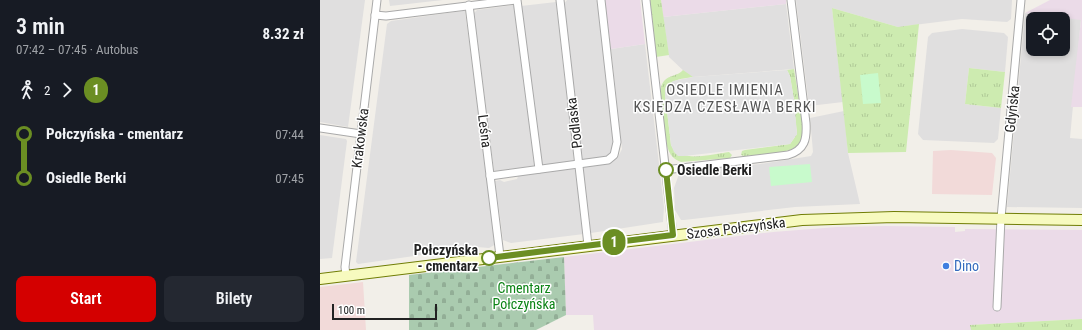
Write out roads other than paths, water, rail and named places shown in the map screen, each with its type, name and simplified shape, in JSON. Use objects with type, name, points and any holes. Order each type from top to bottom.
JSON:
[{"type":"main road","name":"Szosa Połczyńska","points":[[320,279],[588,245],[826,218],[1001,218],[1082,220]]},
{"type":"street","name":"Krakowska","points":[[346,276],[345,267],[377,0]]},
{"type":"street","points":[[375,15],[386,16],[516,0],[539,169]]},
{"type":"street","name":"Podlaska","points":[[560,0],[588,245]]},
{"type":"street","points":[[490,176],[610,159],[614,155],[617,148],[601,0]]},
{"type":"street","points":[[666,170],[788,155],[796,152],[803,146],[806,138],[806,123],[790,0]]},
{"type":"street","name":"Gdyńska","points":[[998,307],[1001,218],[1021,0]]},
{"type":"street","points":[[646,1],[673,235]]},
{"type":"street","name":"Leśna","points":[[469,5],[500,256]]},
{"type":"street","points":[[320,128],[361,134]]},
{"type":"place","name":"Osiedle Berki","points":[[666,170]]},
{"type":"place","name":"Połczyńska - cmentarz","points":[[489,258]]},
{"type":"place","name":"Dino","points":[[946,266]]},
{"type":"district","name":"OSIEDLE IMIENIA KSIĘDZA CZESŁAWA BERKI","points":[[725,98]]},
{"type":"park label","name":"Cmentarz Połczyńska","points":[[524,296]]}]
